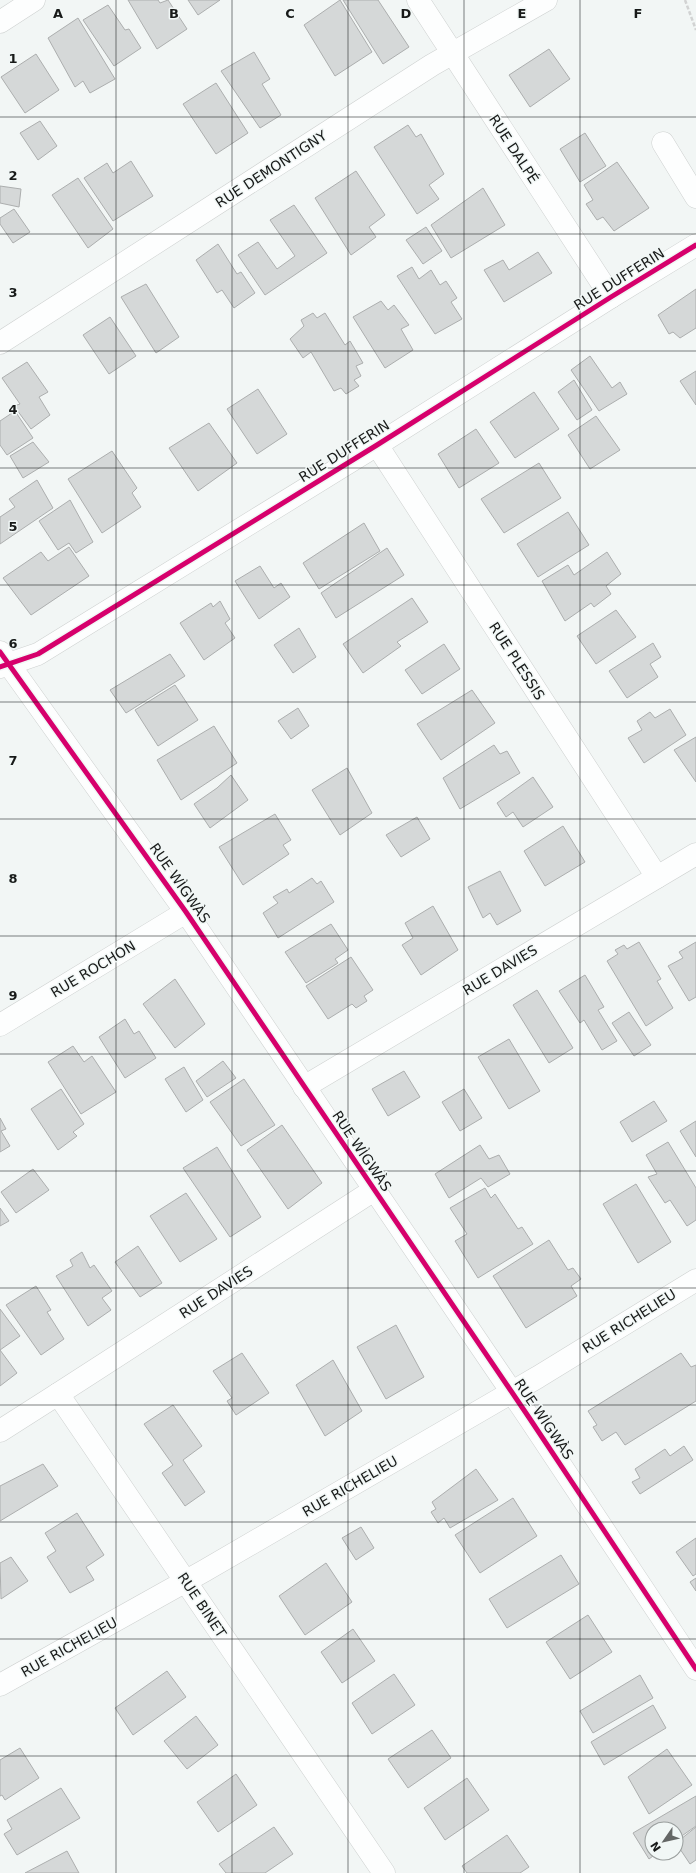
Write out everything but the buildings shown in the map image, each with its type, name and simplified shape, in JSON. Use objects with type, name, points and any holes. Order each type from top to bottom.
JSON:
[{"type":"street","points":[[0,22],[34,0]]},
{"type":"street","name":"RUE DALPÉ","points":[[418,0],[611,297]]},
{"type":"street","name":"RUE DEMONTIGNY","points":[[0,343],[453,53],[546,0]]},
{"type":"street","points":[[663,143],[696,197]]},
{"type":"street","name":"RUE DUFFERIN","points":[[3,661],[38,654],[377,445],[696,245]]},
{"type":"street","name":"RUE PLESSIS","points":[[377,445],[657,877]]},
{"type":"street","name":"RUE WÌGWÀS","points":[[3,661],[186,912],[512,1392],[695,1666]]},
{"type":"street","name":"RUE DAVIES","points":[[304,1087],[696,854]]},
{"type":"street","name":"RUE ROCHON","points":[[0,1025],[131,947],[186,912]]},
{"type":"street","name":"RUE DAVIES","points":[[58,1394],[374,1190]]},
{"type":"street","name":"RUE RICHELIEU","points":[[0,1685],[186,1581],[512,1392],[696,1280]]},
{"type":"street","points":[[0,1432],[58,1394]]},
{"type":"street","name":"RUE BINET","points":[[58,1394],[384,1873]]},
{"type":"path","points":[[685,0],[696,30]]},
{"type":"cycle path","points":[[0,667],[38,654],[377,445],[696,245]]},
{"type":"cycle path","points":[[0,652],[186,912],[530,1419],[696,1669]]}]
